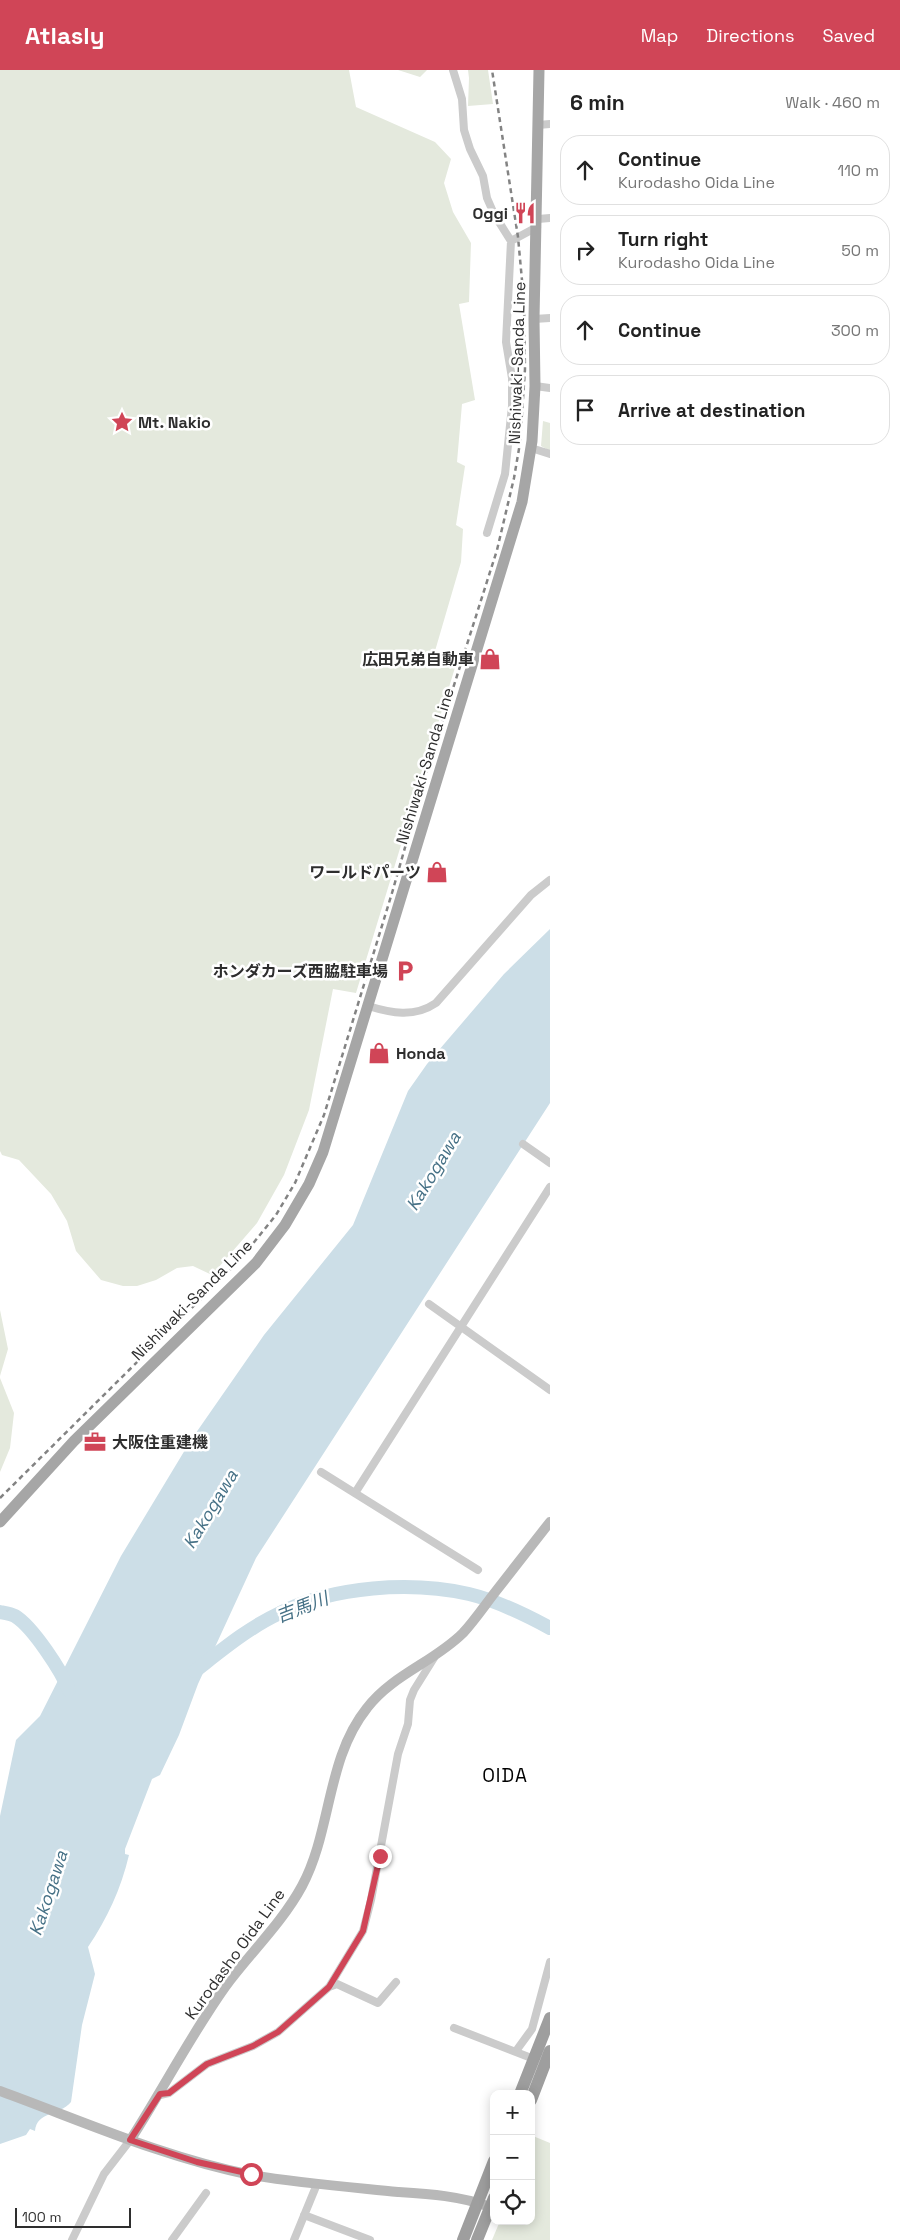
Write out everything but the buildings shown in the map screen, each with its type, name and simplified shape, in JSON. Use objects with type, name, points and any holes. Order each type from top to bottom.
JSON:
[{"type":"highway","points":[[534,2090],[543,2063],[550,2018]]},
{"type":"highway","points":[[523,2090],[550,2051]]},
{"type":"highway","points":[[463,2240],[490,2171]]},
{"type":"highway","points":[[477,2240],[490,2208]]},
{"type":"main road","name":"Nishiwaki-Sanda Line","points":[[0,1522],[74,1441],[256,1263],[285,1224],[309,1184],[323,1152],[522,502],[531,448],[535,386],[534,319],[544,125],[539,70]]},
{"type":"main road","name":"Kurodasho Oida Line","points":[[130,2140],[225,1987],[302,1886],[321,1837],[336,1770],[355,1725],[378,1694],[419,1665],[434,1658],[463,1633],[550,1522]]},
{"type":"main road","points":[[0,2091],[130,2140],[206,2164],[251,2174],[316,2184],[450,2196],[490,2203]]},
{"type":"street","points":[[453,70],[462,99],[464,130],[470,149],[483,176],[487,198],[494,214],[511,241],[506,342],[512,378],[509,438],[506,474],[488,533]]},
{"type":"street","points":[[511,241],[538,223],[550,218]]},
{"type":"street","points":[[534,319],[550,318]]},
{"type":"street","points":[[535,386],[550,388]]},
{"type":"street","points":[[531,448],[550,454]]},
{"type":"street","points":[[368,1006],[409,1014],[427,1009],[436,1003],[531,895],[550,880]]},
{"type":"street","points":[[523,1144],[550,1163]]},
{"type":"street","points":[[355,1493],[550,1188]]},
{"type":"street","points":[[429,1304],[550,1390]]},
{"type":"street","points":[[321,1472],[478,1570]]},
{"type":"street","points":[[160,2094],[169,2093],[207,2064],[253,2046],[278,2032],[329,1987],[363,1931],[373,1891],[398,1754],[408,1724],[410,1700],[434,1658]]},
{"type":"street","points":[[516,2052],[532,2029],[550,1962]]},
{"type":"street","points":[[329,1987],[337,1984],[378,2003],[396,1982]]},
{"type":"street","points":[[454,2028],[543,2063]]},
{"type":"street","points":[[72,2240],[104,2174],[130,2140]]},
{"type":"street","points":[[294,2240],[316,2184]]},
{"type":"street","points":[[172,2240],[206,2193]]},
{"type":"street","points":[[304,2215],[349,2236],[370,2240]]},
{"type":"shaded area","points":[[0,70],[349,70],[356,107],[435,142],[451,159],[444,183],[453,212],[471,243],[469,302],[459,304],[475,400],[462,404],[457,462],[465,466],[456,525],[463,529],[461,562],[435,651],[457,661],[356,993],[333,989],[309,1110],[284,1175],[257,1223],[212,1275],[193,1266],[177,1268],[156,1280],[137,1286],[123,1286],[101,1280],[76,1251],[67,1221],[51,1194],[19,1160],[2,1155],[0,1151]]},
{"type":"shaded area","points":[[398,70],[427,70],[420,77]]},
{"type":"shaded area","points":[[468,70],[488,70],[493,104],[468,106]]},
{"type":"shaded area","points":[[543,421],[550,423],[550,451],[541,446]]},
{"type":"shaded area","points":[[0,1310],[8,1349],[0,1376]]},
{"type":"shaded area","points":[[0,1378],[14,1413],[10,1448],[0,1472]]},
{"type":"shaded area","points":[[535,2137],[550,2143],[550,2240],[492,2240],[498,2225],[535,2225]]},
{"type":"water","name":"Kakogawa","points":[[550,929],[550,1103],[256,1558],[198,1684],[179,1735],[160,1775],[152,1779],[125,1849],[125,1854],[129,1855],[118,1892],[88,1947],[95,1974],[82,2025],[71,2102],[61,2110],[40,2120],[35,2131],[30,2129],[26,2135],[0,2144],[0,1816],[16,1740],[40,1716],[121,1556],[191,1440],[264,1335],[353,1225],[408,1091],[427,1064],[504,974]]},
{"type":"waterway","name":"吉馬川","points":[[195,1671],[246,1632],[280,1613],[324,1597],[373,1588],[423,1588],[469,1594],[511,1609],[550,1628]]},
{"type":"waterway","points":[[0,1612],[15,1616],[30,1630],[54,1662],[69,1690]]},
{"type":"railway","points":[[0,1498],[238,1262],[276,1215],[295,1183],[324,1115],[392,893],[428,767],[497,550],[520,443],[525,369],[524,302],[518,237],[492,70]]},
{"type":"place","name":"Oggi","points":[[525,213]]},
{"type":"place","name":"Mt. Nakio","points":[[122,422]]},
{"type":"place","name":"広田兄弟自動車","points":[[490,659]]},
{"type":"place","name":"ワールドパーツ","points":[[437,872]]},
{"type":"place","name":"ホンダカーズ西脇駐車場","points":[[405,971]]},
{"type":"place","name":"Honda","points":[[379,1053]]},
{"type":"place","name":"大阪住重建機","points":[[95,1442]]},
{"type":"district","name":"OIDA","points":[[505,1775]]},
{"type":"route","points":[[251,2174],[197,2162],[130,2140],[160,2094],[169,2093],[207,2064],[253,2046],[278,2032],[329,1987],[363,1931],[380,1856]]}]
